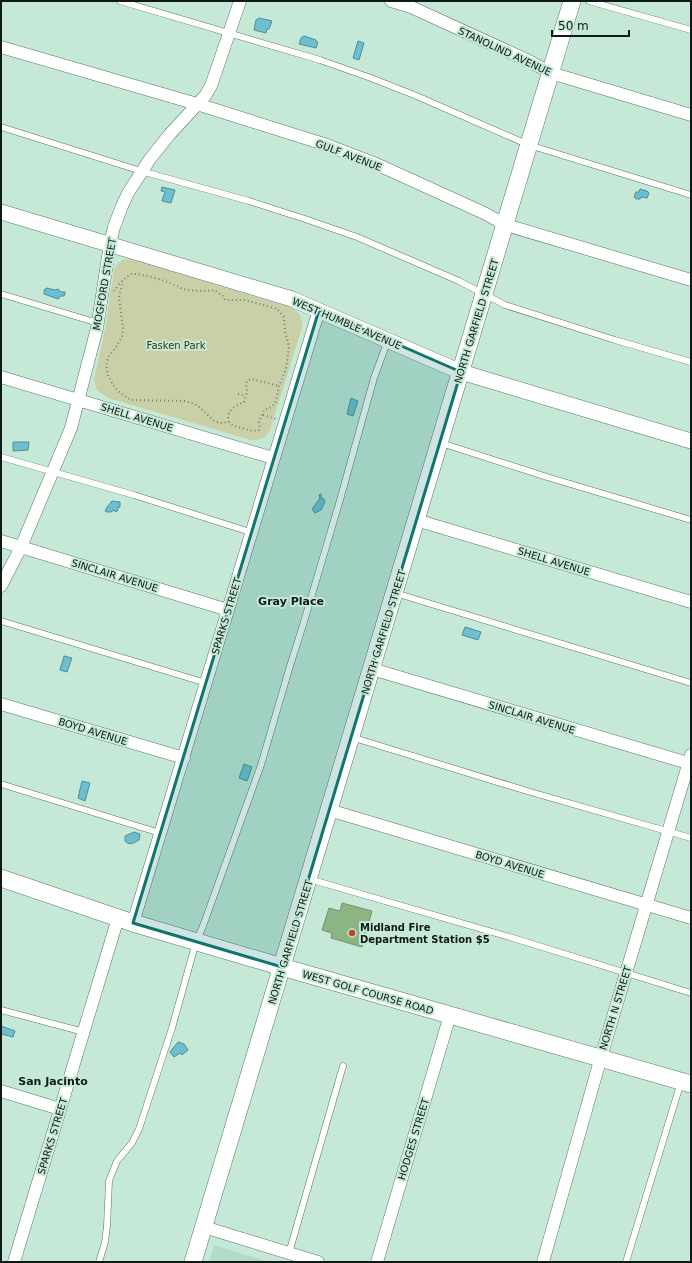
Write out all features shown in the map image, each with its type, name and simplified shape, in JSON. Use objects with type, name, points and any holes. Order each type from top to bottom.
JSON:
[{"type":"main road","name":"NORTH GARFIELD STREET","points":[[193,1262],[506,225],[572,1]]},
{"type":"main road","name":"WEST GOLF COURSE ROAD","points":[[1,878],[196,942],[686,1083]]},
{"type":"street","name":"MOGFORD STREET","points":[[1,586],[21,547],[71,428],[98,322],[110,244],[114,228],[125,199],[141,171],[170,134],[205,96],[211,86],[240,1]]},
{"type":"street","name":"STANOLIND AVENUE","points":[[391,1],[411,7],[527,60],[551,73],[691,115]]},
{"type":"street","name":"GULF AVENUE","points":[[1,47],[197,104],[327,145],[374,163],[450,197],[506,225],[691,280]]},
{"type":"street","name":"WEST HUMBLE AVENUE","points":[[1,212],[292,299],[461,372],[691,441]]},
{"type":"street","name":"SPARKS STREET","points":[[14,1262],[84,1032],[160,833],[184,758],[250,532],[319,310]]},
{"type":"street","name":"SHELL AVENUE","points":[[1,377],[273,458]]},
{"type":"street","name":"SHELL AVENUE","points":[[416,520],[691,602]]},
{"type":"street","name":"SINCLAIR AVENUE","points":[[1,541],[228,610]]},
{"type":"street","name":"SINCLAIR AVENUE","points":[[372,669],[690,761]]},
{"type":"street","name":"BOYD AVENUE","points":[[1,704],[184,758]]},
{"type":"street","name":"NORTH N STREET","points":[[543,1262],[646,904],[690,761]]},
{"type":"street","name":"BOYD AVENUE","points":[[329,810],[691,918]]},
{"type":"street","name":"HODGES STREET","points":[[377,1262],[450,1015]]},
{"type":"street","points":[[1,1091],[60,1109]]},
{"type":"street","points":[[204,1227],[318,1262]]},
{"type":"lane","points":[[120,1],[320,60],[371,78],[529,145],[691,195]]},
{"type":"lane","points":[[589,1],[691,30]]},
{"type":"lane","points":[[1,127],[141,171],[249,201],[357,237],[459,281],[505,305],[691,362]]},
{"type":"lane","points":[[1,294],[98,322]]},
{"type":"lane","points":[[99,1262],[105,1242],[107,1226],[109,1181],[117,1161],[132,1143],[145,1114],[172,1028],[196,942],[261,765],[340,500],[374,378],[388,340]]},
{"type":"lane","points":[[440,442],[547,477],[691,520]]},
{"type":"lane","points":[[1,457],[134,495],[250,532]]},
{"type":"lane","points":[[395,593],[691,683]]},
{"type":"lane","points":[[1,621],[206,683]]},
{"type":"lane","points":[[352,737],[691,838]]},
{"type":"lane","points":[[1,784],[160,833]]},
{"type":"lane","points":[[308,879],[513,938],[691,993]]},
{"type":"lane","points":[[1,1010],[84,1032]]},
{"type":"lane","points":[[289,1253],[343,1066]]},
{"type":"lane","points":[[626,1262],[686,1083]]},
{"type":"path","points":[[229,422],[220,423],[214,421],[197,405],[186,402],[131,400],[120,393],[113,385],[108,375],[106,365],[109,356],[122,337],[124,328],[119,297],[123,282],[128,276],[131,274],[138,274],[166,281],[181,288],[205,292],[214,290],[223,296],[225,300],[244,300],[277,309],[284,317],[285,331],[289,347],[286,369],[279,386],[276,401],[272,407],[264,410],[259,422],[259,430],[252,431],[234,426],[229,422],[227,417],[228,413],[233,407],[244,402],[247,392],[247,381],[252,378],[279,386]]},
{"type":"path","points":[[238,394],[245,396]]},
{"type":"highlighted area","points":[[319,310],[461,372],[282,967],[133,923]]},
{"type":"shaded area","points":[[214,1245],[269,1262],[209,1262]]},
{"type":"green space","name":"Fasken Park","points":[[123,259],[135,260],[292,308],[299,314],[302,328],[270,430],[264,437],[257,440],[251,440],[108,398],[97,390],[94,380],[106,324],[114,270],[117,264]]},
{"type":"water","points":[[259,18],[272,21],[266,33],[254,30],[256,20]]},
{"type":"water","points":[[304,36],[318,42],[316,48],[299,44],[301,38]]},
{"type":"water","points":[[358,41],[364,43],[359,60],[353,58]]},
{"type":"water","points":[[162,187],[175,190],[171,203],[162,201],[165,192],[161,191]]},
{"type":"water","points":[[640,189],[649,193],[647,198],[641,197],[640,199],[636,199],[634,197],[636,192],[639,192]]},
{"type":"water","points":[[47,288],[55,290],[58,289],[61,292],[65,292],[65,294],[58,299],[44,294],[44,290]]},
{"type":"water","points":[[351,398],[358,401],[353,416],[347,414]]},
{"type":"water","points":[[13,442],[29,442],[28,450],[13,451]]},
{"type":"water","points":[[321,494],[321,498],[324,499],[325,502],[321,510],[315,513],[312,509],[320,498],[319,495]]},
{"type":"water","points":[[112,501],[120,502],[120,507],[117,508],[118,510],[116,512],[114,510],[111,512],[105,511],[107,507]]},
{"type":"water","points":[[465,627],[481,632],[478,640],[462,635]]},
{"type":"water","points":[[64,656],[72,658],[67,672],[60,670]]},
{"type":"water","points":[[244,764],[252,767],[247,781],[239,778]]},
{"type":"water","points":[[82,781],[90,783],[85,801],[78,798]]},
{"type":"water","points":[[134,832],[140,834],[139,840],[132,844],[127,843],[125,841],[125,836]]},
{"type":"water","points":[[1,1026],[15,1031],[13,1037],[1,1034]]},
{"type":"water","points":[[178,1042],[184,1044],[188,1050],[182,1055],[180,1053],[174,1057],[170,1052]]},
{"type":"building","points":[[342,903],[372,911],[362,947],[331,938],[332,933],[322,930],[329,908],[340,911]]},
{"type":"place","name":"Midland Fire Department Station $5","points":[[352,933]]},
{"type":"district","name":"Gray Place","points":[[291,601]]},
{"type":"district","name":"San Jacinto","points":[[53,1081]]}]
